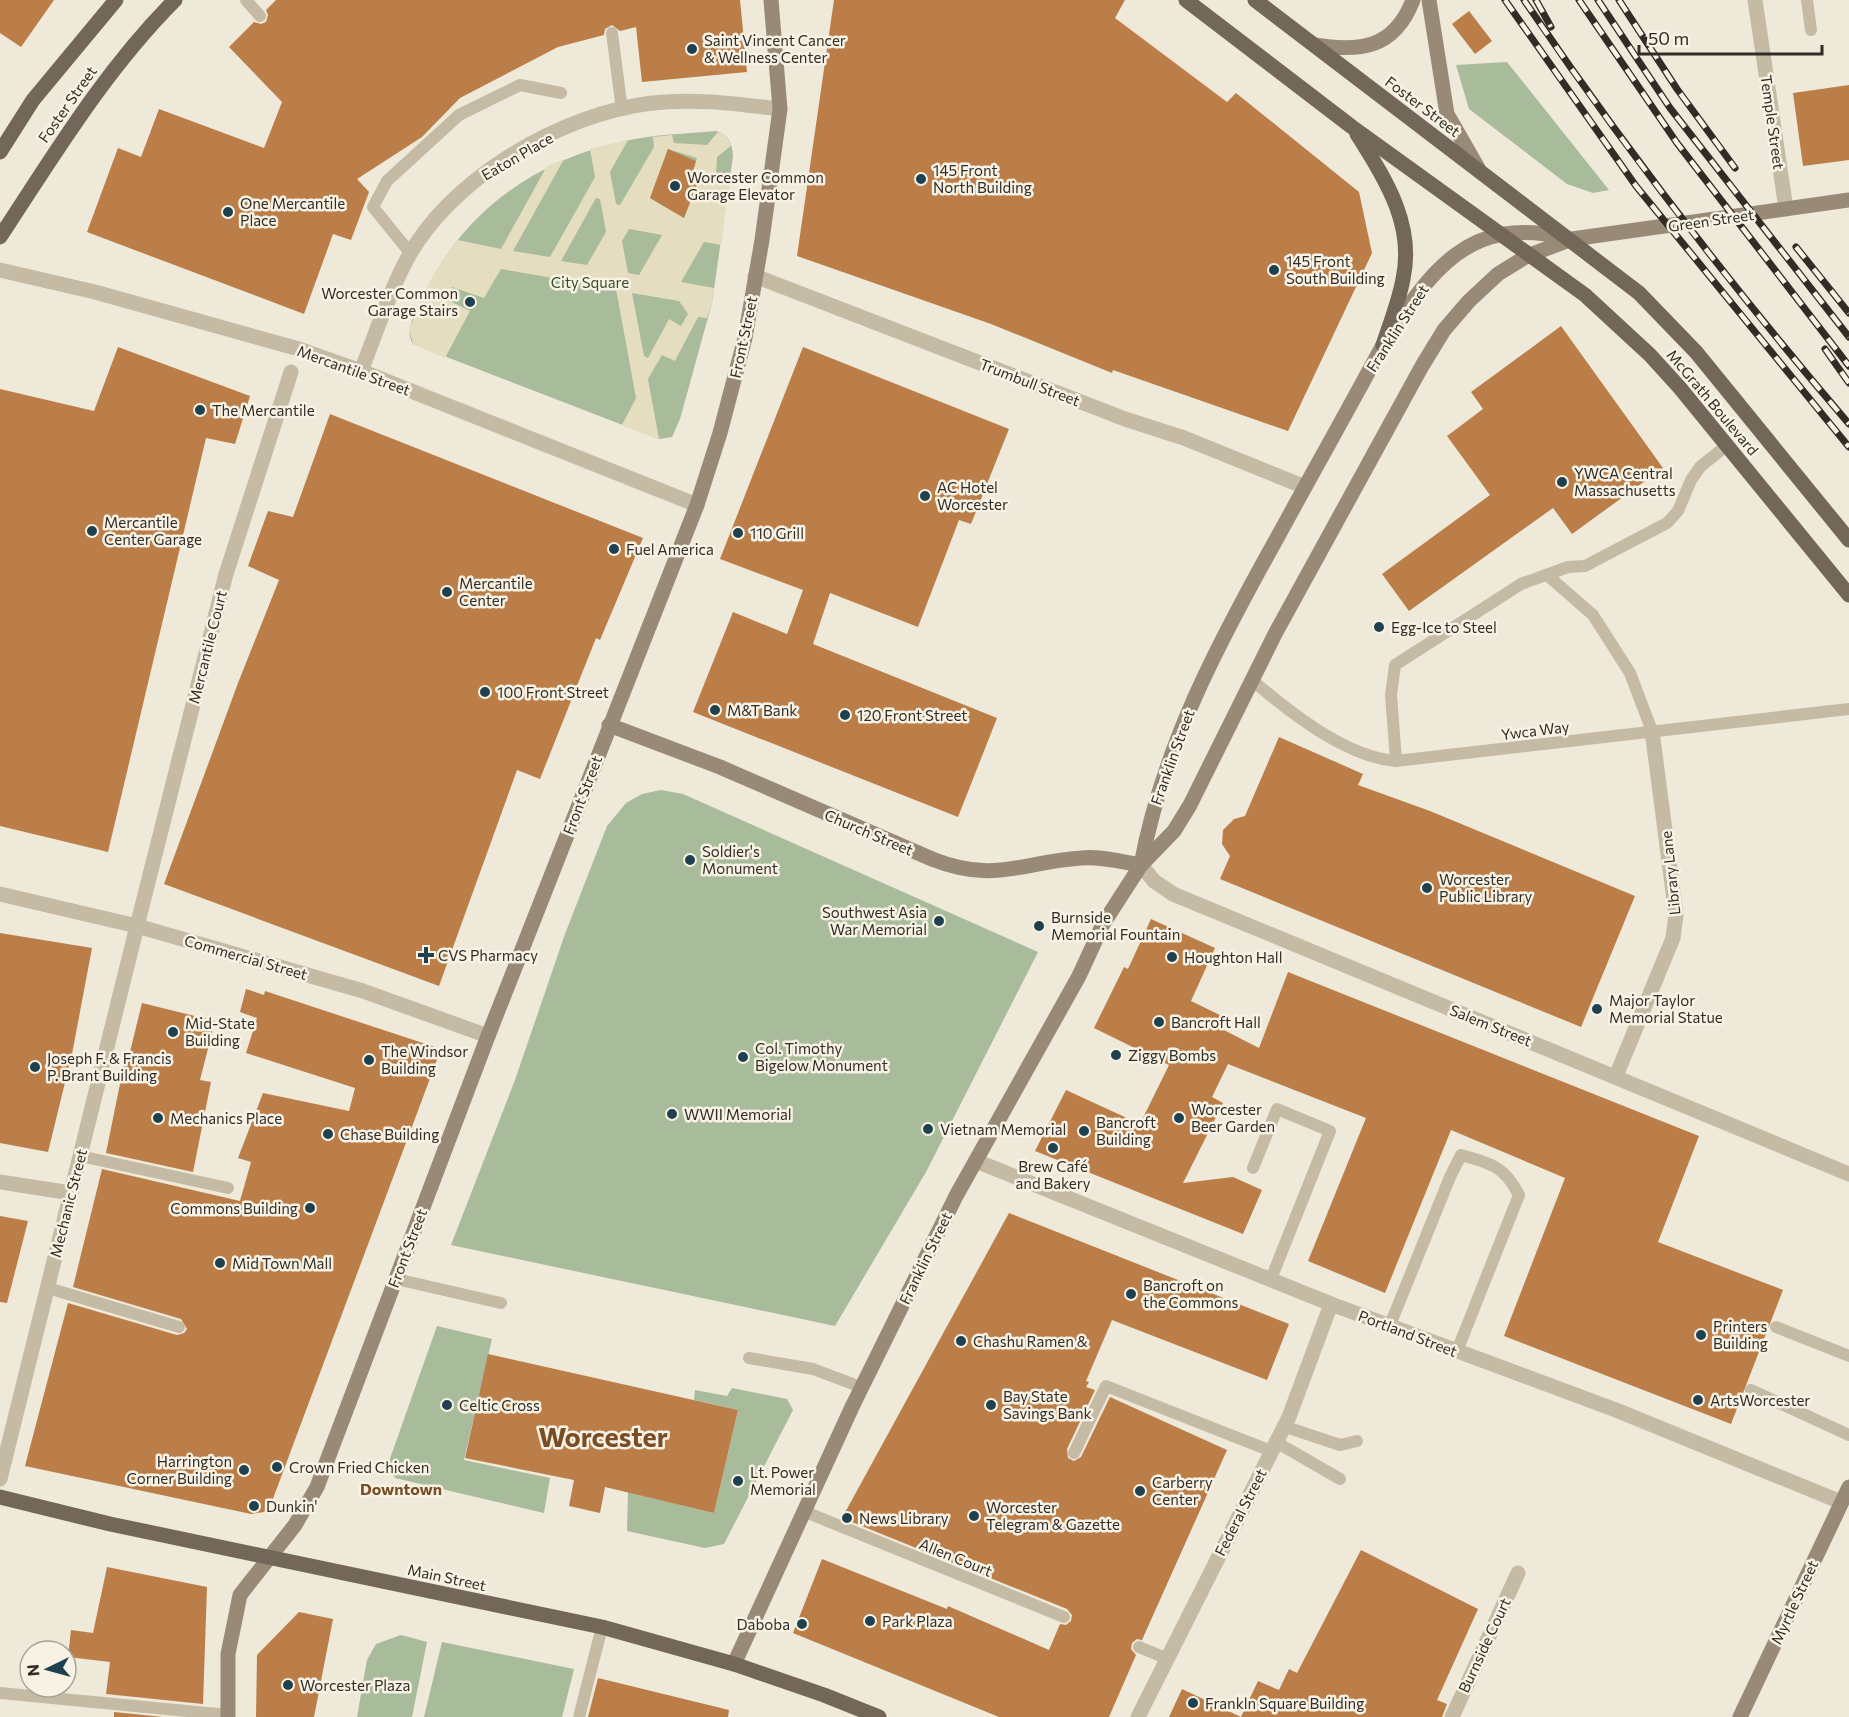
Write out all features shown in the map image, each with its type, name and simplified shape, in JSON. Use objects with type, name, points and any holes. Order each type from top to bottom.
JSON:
[{"type":"main road","name":"Foster Street","points":[[0,152],[33,100],[116,0]]},
{"type":"main road","name":"Foster Street","points":[[0,237],[99,88],[131,47],[175,0]]},
{"type":"main road","name":"Front Street","points":[[228,1716],[228,1654],[240,1595],[295,1525],[317,1487],[488,1036],[697,505],[720,433],[745,338],[780,109],[771,0]]},
{"type":"main road","points":[[1186,0],[1496,233]]},
{"type":"main road","name":"Foster Street","points":[[1254,0],[1481,173],[1572,239]]},
{"type":"main road","points":[[1314,45],[1345,50],[1366,48],[1387,37],[1403,23],[1413,0]]},
{"type":"main road","points":[[1428,0],[1447,114],[1462,145],[1481,173]]},
{"type":"main road","points":[[1352,126],[1387,184],[1405,232],[1403,280],[1383,345]]},
{"type":"main road","name":"Green Street","points":[[1572,239],[1849,200]]},
{"type":"main road","name":"Franklin Street","points":[[1141,865],[1149,821],[1160,784],[1202,680],[1236,610],[1383,345],[1427,281],[1464,249],[1496,233],[1544,232],[1572,239]]},
{"type":"main road","name":"McGrath Boulevard","points":[[1496,233],[1585,295],[1650,355],[1849,595]]},
{"type":"main road","name":"Franklin Street","points":[[734,1664],[861,1388],[976,1161],[1079,976],[1104,924],[1141,865],[1173,831],[1190,805],[1252,680],[1422,366],[1444,330],[1493,279],[1527,256],[1572,239]]},
{"type":"main road","name":"McGrath Boulevard","points":[[1572,239],[1639,293],[1675,328],[1849,540]]},
{"type":"main road","name":"Church Street","points":[[609,725],[720,767],[932,859],[964,870],[1001,871],[1095,857],[1141,865]]},
{"type":"main road","name":"Myrtle Street","points":[[1740,1717],[1849,1487]]},
{"type":"main road","name":"Main Street","points":[[0,1497],[602,1627],[734,1664],[879,1717]]},
{"type":"street","name":"Temple Street","points":[[1755,0],[1786,209]]},
{"type":"street","name":"Eaton Place","points":[[361,371],[404,264],[443,208],[488,170],[540,140],[592,117],[651,103],[704,101],[780,109]]},
{"type":"street","name":"Mercantile Street","points":[[0,270],[95,292],[299,349],[361,371],[697,505]]},
{"type":"street","name":"Trumbull Street","points":[[756,276],[1125,419],[1184,438],[1305,487]]},
{"type":"street","name":"Mercantile Court","points":[[136,926],[226,574],[291,372]]},
{"type":"street","name":"Library Lane","points":[[1616,1076],[1673,938],[1676,915],[1652,732]]},
{"type":"street","name":"Salem Street","points":[[1141,865],[1154,881],[1173,894],[1849,1174]]},
{"type":"street","name":"Commercial Street","points":[[0,894],[136,926],[363,991],[488,1036]]},
{"type":"street","name":"Mechanic Street","points":[[0,1479],[136,926]]},
{"type":"street","name":"Portland Street","points":[[976,1161],[1331,1304],[1626,1414],[1841,1502]]},
{"type":"street","points":[[0,1182],[71,1193]]},
{"type":"street","name":"Federal Street","points":[[1138,1717],[1284,1426],[1331,1304]]},
{"type":"street","name":"Burnside Court","points":[[1452,1717],[1518,1573]]},
{"type":"lane","points":[[246,0],[260,16]]},
{"type":"lane","points":[[1807,0],[1811,30]]},
{"type":"lane","points":[[612,33],[622,110]]},
{"type":"lane","points":[[411,254],[374,207],[387,181],[459,115],[520,85],[561,93]]},
{"type":"lane","points":[[1396,761],[1391,695],[1395,665],[1521,584],[1568,567],[1586,566],[1667,523],[1678,511],[1691,480],[1700,467],[1726,446]]},
{"type":"lane","points":[[1547,574],[1593,615],[1630,673],[1652,732]]},
{"type":"lane","name":"Ywca Way","points":[[1252,680],[1309,726],[1374,757],[1396,761],[1848,708]]},
{"type":"lane","points":[[1253,1168],[1277,1109],[1330,1131],[1271,1279]]},
{"type":"lane","points":[[1390,1325],[1461,1155],[1483,1161],[1509,1175],[1520,1195],[1457,1351]]},
{"type":"lane","points":[[80,1156],[228,1188]]},
{"type":"lane","points":[[396,1279],[501,1303]]},
{"type":"lane","points":[[48,1288],[178,1327]]},
{"type":"lane","points":[[1776,1327],[1849,1356]]},
{"type":"lane","points":[[749,1358],[813,1369],[861,1388]]},
{"type":"lane","points":[[1074,1453],[1106,1386],[1274,1446],[1340,1479]]},
{"type":"lane","points":[[1751,1390],[1849,1435]]},
{"type":"lane","points":[[1284,1426],[1340,1445],[1357,1441]]},
{"type":"lane","name":"Allen Court","points":[[803,1511],[1064,1617]]},
{"type":"lane","points":[[579,1717],[602,1627]]},
{"type":"lane","points":[[1139,1647],[1168,1659]]},
{"type":"lane","points":[[0,1693],[228,1716]]},
{"type":"green space","points":[[1507,62],[1609,190],[1593,193],[1567,184],[1469,109],[1456,65]]},
{"type":"green space","name":"City Square","points":[[716,131],[729,140],[733,156],[712,303],[680,419],[672,437],[659,439],[413,344],[410,332],[413,318],[441,264],[460,237],[507,193],[534,175],[593,149],[648,137]]},
{"type":"green space","points":[[661,790],[683,794],[1038,952],[926,1172],[835,1326],[451,1245],[515,1080],[565,934],[607,826],[626,803],[642,794]]},
{"type":"green space","points":[[437,1326],[492,1339],[464,1460],[550,1478],[544,1513],[395,1478],[387,1467]]},
{"type":"green space","points":[[732,1388],[787,1399],[793,1410],[724,1544],[705,1548],[627,1531],[628,1492],[714,1513],[738,1410],[694,1400],[695,1390],[727,1396]]},
{"type":"green space","points":[[401,1635],[427,1642],[412,1717],[357,1717],[367,1660],[376,1644]]},
{"type":"green space","points":[[442,1642],[574,1669],[562,1717],[424,1717]]},
{"type":"shaded area","points":[[718,132],[724,134],[732,145],[717,157],[716,175],[730,177],[721,245],[704,242],[681,282],[714,288],[712,303],[707,318],[698,317],[675,361],[662,355],[648,379],[659,439],[622,425],[636,398],[616,289],[501,269],[484,298],[452,287],[448,300],[470,311],[445,358],[413,344],[409,329],[430,281],[448,253],[458,240],[501,249],[547,166],[564,159],[513,251],[550,257],[595,177],[590,149],[628,140],[610,172],[616,204],[620,205],[654,147],[653,137],[672,135],[674,143],[707,145]],"holes":[[[668,149],[697,158],[693,171],[701,174],[684,218],[650,198]],[[596,198],[600,199],[606,232],[587,265],[561,261]],[[629,229],[662,235],[639,275],[628,273],[622,241]],[[632,293],[679,301],[688,314],[681,326],[669,319],[648,358],[644,356]]]},
{"type":"building","points":[[0,0],[54,0],[21,47],[0,33]]},
{"type":"building","points":[[276,0],[740,0],[747,72],[642,82],[636,27],[620,31],[612,25],[605,29],[604,35],[558,47],[460,98],[422,137],[357,179],[369,192],[351,240],[333,234],[304,314],[87,232],[118,148],[141,157],[159,109],[264,148],[282,102],[229,47],[254,22],[261,24],[266,22],[268,15],[266,10]]},
{"type":"building","points":[[834,0],[1125,0],[1115,18],[1227,102],[1236,93],[1359,192],[1372,253],[1288,431],[1113,370],[1112,373],[991,324],[797,256]]},
{"type":"building","points":[[1469,11],[1492,41],[1475,54],[1452,24]]},
{"type":"building","points":[[1849,85],[1849,160],[1803,166],[1793,93]]},
{"type":"building","name":"Worcester Common Garage Elevator","points":[[668,149],[696,161],[693,171],[701,174],[684,218],[650,198]]},
{"type":"building","name":"YWCA Central Massachusetts","points":[[1561,326],[1663,468],[1572,534],[1553,508],[1409,611],[1382,574],[1490,495],[1447,436],[1483,409],[1471,392]]},
{"type":"building","name":"Mercantile Center Garage","points":[[118,347],[250,396],[235,444],[206,438],[108,852],[0,826],[0,389],[94,411]]},
{"type":"building","points":[[803,347],[1009,429],[971,524],[959,520],[918,627],[830,593],[813,644],[997,718],[958,817],[693,712],[733,612],[787,634],[803,590],[720,559]]},
{"type":"building","points":[[330,414],[643,538],[600,640],[596,638],[540,779],[517,770],[439,986],[164,884],[238,683],[279,580],[248,566],[268,511],[293,517]]},
{"type":"building","name":"Worcester Public Library","points":[[1279,737],[1363,774],[1358,785],[1430,811],[1635,896],[1581,1027],[1220,879],[1230,856],[1222,844],[1223,830],[1234,819],[1245,816]]},
{"type":"building","points":[[1151,919],[1215,948],[1191,1001],[1224,1017],[1218,1027],[1259,1048],[1288,972],[1699,1136],[1658,1242],[1783,1290],[1731,1424],[1504,1336],[1565,1178],[1451,1130],[1385,1293],[1308,1261],[1366,1118],[1228,1064],[1212,1097],[1223,1103],[1183,1183],[1233,1177],[1262,1190],[1243,1234],[1035,1151],[1066,1090],[1140,1124],[1169,1065],[1094,1028],[1124,967],[1128,969]]},
{"type":"building","points":[[0,933],[92,948],[72,1054],[48,1152],[0,1143]]},
{"type":"building","points":[[246,989],[264,995],[265,991],[441,1049],[271,1504],[264,1512],[251,1514],[25,1466],[68,1303],[177,1335],[184,1333],[187,1329],[181,1319],[73,1287],[102,1169],[240,1201],[251,1162],[238,1158],[263,1093],[349,1111],[355,1088],[246,1053],[257,1018],[240,1012]]},
{"type":"building","name":"Mechanics Place","points":[[142,1003],[215,1021],[200,1080],[211,1082],[193,1172],[106,1153],[124,1064],[127,1064]]},
{"type":"building","points":[[1009,1213],[1289,1324],[1267,1380],[1112,1320],[1086,1381],[1089,1382],[1086,1387],[1095,1390],[1067,1449],[1068,1458],[1074,1461],[1081,1457],[1110,1397],[1227,1450],[1142,1640],[1137,1639],[1132,1643],[1131,1649],[1136,1655],[1109,1717],[999,1717],[793,1633],[822,1559],[947,1609],[948,1606],[1049,1650],[1060,1624],[1066,1625],[1071,1621],[1072,1615],[1067,1609],[842,1518]]},
{"type":"building","points":[[0,1216],[28,1221],[7,1303],[0,1302]]},
{"type":"building","points":[[488,1354],[738,1410],[714,1513],[605,1487],[600,1513],[569,1506],[574,1480],[465,1458]]},
{"type":"building","points":[[1361,1550],[1478,1609],[1437,1700],[1447,1704],[1442,1717],[1241,1717],[1258,1681],[1279,1690],[1289,1669],[1297,1673]]},
{"type":"building","points":[[107,1567],[207,1587],[203,1704],[106,1694],[110,1662],[78,1658],[78,1639],[70,1639],[71,1630],[93,1633]]},
{"type":"building","name":"Worcester Plaza","points":[[299,1612],[333,1619],[314,1717],[256,1717],[257,1655]]},
{"type":"building","points":[[598,1678],[729,1710],[728,1717],[588,1717]]},
{"type":"building","name":"Frankln Square Building","points":[[1182,1689],[1241,1717],[1169,1717]]},
{"type":"building","points":[[114,1712],[163,1717],[114,1717]]},
{"type":"railway","points":[[1505,0],[1636,186],[1849,447]]},
{"type":"railway","points":[[1524,0],[1640,164],[1721,269],[1849,424]]},
{"type":"railway","points":[[1536,0],[1551,27]]},
{"type":"railway","points":[[1579,0],[1677,143],[1849,366]]},
{"type":"railway","points":[[1598,0],[1670,108],[1849,337]]},
{"type":"railway","points":[[1619,0],[1677,89],[1735,168]]},
{"type":"railway","points":[[1796,247],[1849,313]]},
{"type":"railway","points":[[1825,349],[1849,383]]},
{"type":"place","name":"Saint Vincent Cancer & Wellness Center","points":[[692,49]]},
{"type":"place","name":"145 Front North Building","points":[[921,179]]},
{"type":"place","name":"Worcester Common Garage Elevator","points":[[675,186]]},
{"type":"place","name":"One Mercantile Place","points":[[228,212]]},
{"type":"place","name":"145 Front South Building","points":[[1274,270]]},
{"type":"place","name":"Worcester Common Garage Stairs","points":[[470,302]]},
{"type":"place","name":"The Mercantile","points":[[200,410]]},
{"type":"place","name":"YWCA Central Massachusetts","points":[[1562,482]]},
{"type":"place","name":"AC Hotel Worcester","points":[[925,496]]},
{"type":"place","name":"Mercantile Center Garage","points":[[92,531]]},
{"type":"place","name":"110 Grill","points":[[738,533]]},
{"type":"place","name":"Fuel America","points":[[614,549]]},
{"type":"place","name":"Mercantile Center","points":[[447,592]]},
{"type":"place","name":"Egg-Ice to Steel","points":[[1379,627]]},
{"type":"place","name":"100 Front Street","points":[[485,692]]},
{"type":"place","name":"M&T Bank","points":[[715,710]]},
{"type":"place","name":"120 Front Street","points":[[845,715]]},
{"type":"place","name":"Soldier's Monument","points":[[690,860]]},
{"type":"place","name":"Worcester Public Library","points":[[1427,888]]},
{"type":"place","name":"Southwest Asia War Memorial","points":[[939,921]]},
{"type":"place","name":"Burnside Memorial Fountain","points":[[1039,926]]},
{"type":"place","name":"CVS Pharmacy","points":[[426,955]]},
{"type":"place","name":"Houghton Hall","points":[[1172,957]]},
{"type":"place","name":"Major Taylor Memorial Statue","points":[[1597,1009]]},
{"type":"place","name":"Bancroft Hall","points":[[1159,1022]]},
{"type":"place","name":"Mid-State Building","points":[[173,1032]]},
{"type":"place","name":"Ziggy Bombs","points":[[1116,1055]]},
{"type":"place","name":"Col. Timothy Bigelow Monument","points":[[743,1057]]},
{"type":"place","name":"The Windsor Building","points":[[369,1060]]},
{"type":"place","name":"Joseph F. & Francis P. Brant Building","points":[[35,1067]]},
{"type":"place","name":"WWII Memorial","points":[[672,1114]]},
{"type":"place","name":"Mechanics Place","points":[[158,1118]]},
{"type":"place","name":"Worcester Beer Garden","points":[[1179,1118]]},
{"type":"place","name":"Vietnam Memorial","points":[[928,1129]]},
{"type":"place","name":"Bancroft Building","points":[[1084,1131]]},
{"type":"place","name":"Chase Building","points":[[328,1134]]},
{"type":"place","name":"Brew Café and Bakery","points":[[1053,1148]]},
{"type":"place","name":"Commons Building","points":[[310,1208]]},
{"type":"place","name":"Mid Town Mall","points":[[220,1263]]},
{"type":"place","name":"Bancroft on the Commons","points":[[1131,1294]]},
{"type":"place","name":"Printers Building","points":[[1701,1335]]},
{"type":"place","name":"Chashu Ramen &","points":[[961,1341]]},
{"type":"place","name":"ArtsWorcester","points":[[1698,1400]]},
{"type":"place","name":"Celtic Cross","points":[[447,1405]]},
{"type":"place","name":"Bay State Savings Bank","points":[[991,1405]]},
{"type":"place","name":"Crown Fried Chicken","points":[[277,1467]]},
{"type":"place","name":"Harrington Corner Building","points":[[244,1470]]},
{"type":"place","name":"Lt. Power Memorial","points":[[738,1481]]},
{"type":"place","name":"Carberry Center","points":[[1140,1491]]},
{"type":"place","name":"Dunkin'","points":[[254,1506]]},
{"type":"place","name":"Worcester Telegram & Gazette","points":[[974,1516]]},
{"type":"place","name":"News Library","points":[[847,1518]]},
{"type":"place","name":"Park Plaza","points":[[870,1621]]},
{"type":"place","name":"Daboba","points":[[802,1624]]},
{"type":"place","name":"Worcester Plaza","points":[[288,1685]]},
{"type":"place","name":"Frankln Square Building","points":[[1193,1703]]},
{"type":"district","name":"Worcester","points":[[603,1436]]},
{"type":"district","name":"Downtown","points":[[401,1488]]}]
